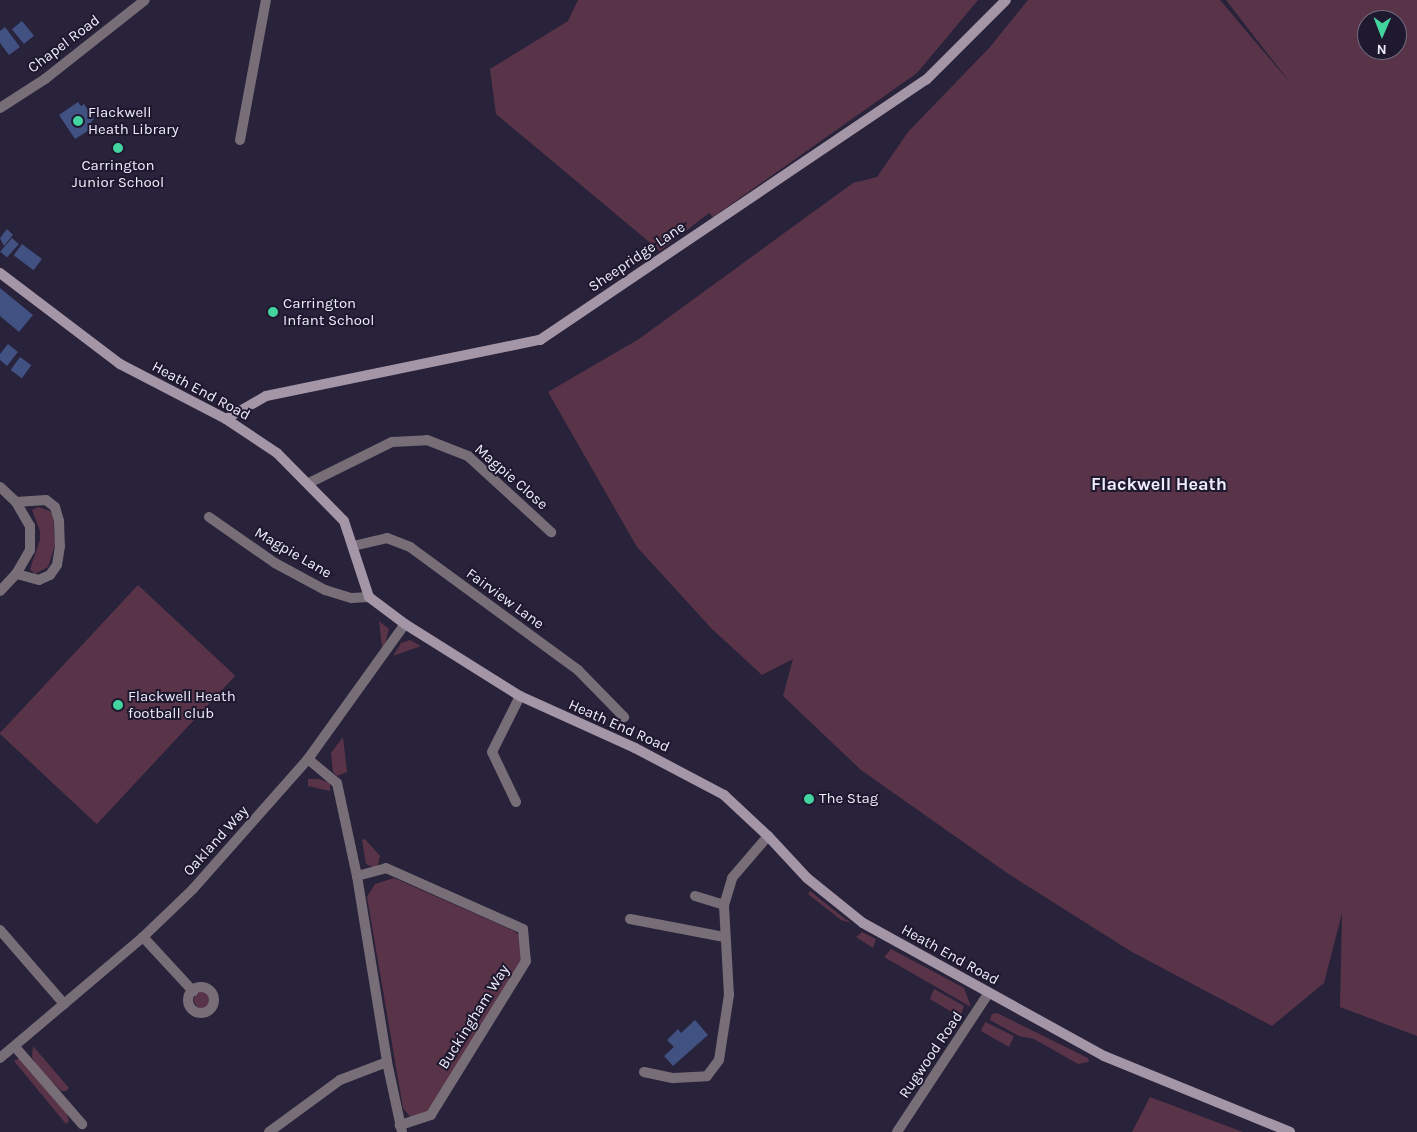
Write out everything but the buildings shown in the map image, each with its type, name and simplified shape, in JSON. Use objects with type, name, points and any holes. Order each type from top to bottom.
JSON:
[{"type":"street","name":"Chapel Road","points":[[0,108],[44,79],[145,0]]},
{"type":"street","points":[[240,140],[266,0]]},
{"type":"street","name":"Sheepridge Lane","points":[[226,419],[266,396],[540,340],[926,80],[1006,0]]},
{"type":"street","name":"Heath End Road","points":[[0,273],[120,364],[226,419],[277,453],[309,483],[344,522],[369,597],[405,624],[520,696],[688,774],[724,795],[768,836],[807,878],[863,924],[988,994],[1133,1070],[1290,1132]]},
{"type":"street","name":"Magpie Close","points":[[309,483],[392,442],[427,440],[468,456],[551,532]]},
{"type":"street","points":[[0,487],[16,502],[30,526],[30,550],[16,574],[0,591]]},
{"type":"street","points":[[16,502],[46,500],[55,507],[59,521],[60,546],[57,565],[50,575],[39,580],[16,574]]},
{"type":"street","name":"Magpie Lane","points":[[209,517],[275,563],[325,590],[352,598],[369,597]]},
{"type":"street","name":"Fairview Lane","points":[[353,546],[387,538],[410,547],[578,670],[624,717]]},
{"type":"street","name":"Oakland Way","points":[[0,1058],[16,1048],[64,1004],[143,937],[193,890],[308,759],[405,624]]},
{"type":"street","points":[[516,802],[492,752],[520,696]]},
{"type":"street","name":"Buckingham Way","points":[[308,759],[336,782],[357,876],[387,1062],[401,1128],[431,1115],[526,961],[523,930],[386,868],[357,876]]},
{"type":"street","points":[[644,1072],[673,1078],[707,1076],[719,1060],[728,995],[724,905],[732,878],[768,836]]},
{"type":"street","points":[[695,896],[724,905]]},
{"type":"street","points":[[630,919],[724,937]]},
{"type":"street","points":[[0,930],[64,1004]]},
{"type":"street","points":[[143,937],[193,991]]},
{"type":"street","name":"Rugwood Road","points":[[900,1131],[988,994]]},
{"type":"street","points":[[16,1048],[82,1124]]},
{"type":"street","points":[[270,1132],[340,1080],[387,1062]]},
{"type":"shaded area","points":[[578,0],[978,0],[917,73],[713,217],[709,213],[660,251],[496,114],[490,69],[568,21]]},
{"type":"shaded area","points":[[1028,0],[1220,0],[1291,84],[1226,0],[1417,0],[1417,1036],[1340,1007],[1342,913],[1324,983],[1272,1026],[1132,952],[1010,875],[861,770],[783,696],[793,659],[762,675],[712,629],[637,547],[548,392],[639,339],[853,183],[877,177],[908,132],[990,47]]},
{"type":"shaded area","points":[[38,507],[50,511],[53,516],[55,545],[48,567],[35,574],[30,569],[40,540],[40,531],[32,510]]},
{"type":"shaded area","name":"Flackwell Heath football club","points":[[138,585],[235,676],[97,824],[0,733]]},
{"type":"shaded area","points":[[379,621],[389,629],[384,648],[382,647]]},
{"type":"shaded area","points":[[410,640],[421,646],[393,656],[401,643]]},
{"type":"shaded area","points":[[343,737],[347,772],[337,776],[333,772],[331,753]]},
{"type":"shaded area","points":[[308,779],[319,779],[330,783],[330,791],[308,786]]},
{"type":"shaded area","points":[[365,839],[380,856],[377,869],[366,864],[362,840]]},
{"type":"shaded area","points":[[394,878],[514,931],[523,938],[526,953],[426,1118],[412,1119],[403,1108],[367,897],[375,884]]},
{"type":"shaded area","points":[[810,891],[851,923],[841,920],[808,894]]},
{"type":"shaded area","points":[[862,932],[876,939],[873,948],[856,937]]},
{"type":"shaded area","points":[[891,949],[964,988],[971,1007],[884,957]]},
{"type":"shaded area","points":[[934,989],[964,1006],[960,1017],[930,999]]},
{"type":"shaded area","points":[[203,991],[209,994],[212,1000],[209,1006],[203,1009],[197,1006],[194,1000],[197,994]]},
{"type":"shaded area","points":[[997,1013],[1088,1058],[1089,1062],[1078,1064],[1034,1039],[1019,1036],[990,1020],[992,1014]]},
{"type":"shaded area","points":[[985,1022],[1014,1036],[1009,1047],[981,1031]]},
{"type":"shaded area","points":[[33,1046],[69,1088],[66,1091],[61,1091],[37,1066],[32,1057]]},
{"type":"shaded area","points":[[20,1058],[65,1109],[69,1121],[66,1124],[14,1061]]},
{"type":"shaded area","points":[[1150,1097],[1243,1132],[1132,1132]]},
{"type":"place","name":"Flackwell Heath Library","points":[[78,121]]},
{"type":"place","name":"Carrington Junior School","points":[[118,148]]},
{"type":"place","name":"Carrington Infant School","points":[[273,312]]},
{"type":"place","name":"Flackwell Heath football club","points":[[118,705]]},
{"type":"place","name":"The Stag","points":[[809,799]]},
{"type":"district","name":"Flackwell Heath","points":[[1159,484]]}]
